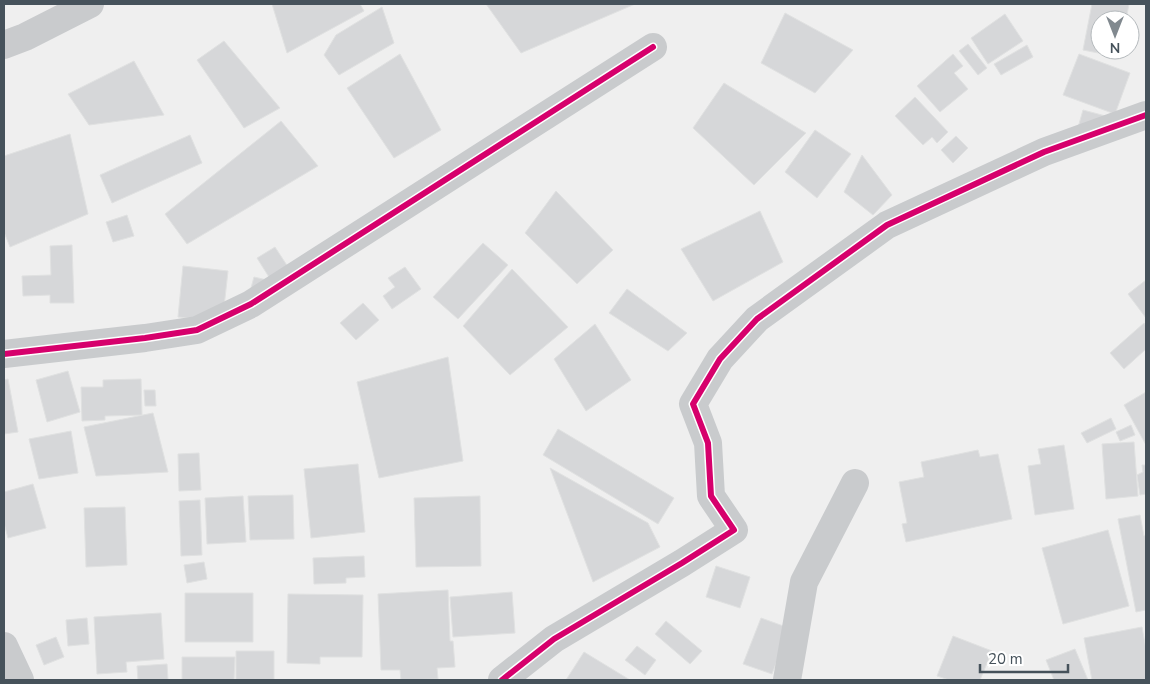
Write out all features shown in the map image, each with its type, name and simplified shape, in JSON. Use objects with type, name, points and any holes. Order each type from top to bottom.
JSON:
[{"type":"street","points":[[4,45],[25,37],[90,4]]},
{"type":"street","points":[[4,354],[197,330],[251,304],[653,47]]},
{"type":"street","points":[[502,680],[554,639],[734,530],[711,496],[708,442],[693,404],[720,359],[757,319],[887,225],[1044,152],[1146,115]]},
{"type":"street","points":[[787,680],[804,582],[855,483]]},
{"type":"street","points":[[4,646],[20,680]]},
{"type":"building","points":[[272,4],[360,4],[364,11],[287,53]]},
{"type":"building","points":[[486,4],[635,4],[521,53]]},
{"type":"building","points":[[1092,4],[1129,4],[1128,10],[1091,10]]},
{"type":"building","points":[[382,7],[394,43],[339,75],[324,55],[336,35]]},
{"type":"building","points":[[785,13],[853,50],[815,93],[761,63]]},
{"type":"building","points":[[1005,14],[1023,41],[988,64],[971,38]]},
{"type":"building","points":[[1090,14],[1090,51],[1083,50]]},
{"type":"building","points":[[224,41],[280,108],[244,128],[197,60]]},
{"type":"building","points":[[968,44],[987,68],[978,75],[959,51]]},
{"type":"building","points":[[1027,45],[1033,57],[1001,75],[994,64]]},
{"type":"building","points":[[400,54],[441,130],[394,158],[347,88]]},
{"type":"building","points":[[953,54],[963,66],[954,73],[968,89],[940,112],[917,86]]},
{"type":"building","points":[[1079,54],[1090,58],[1090,60],[1095,60],[1130,73],[1115,114],[1063,95]]},
{"type":"building","points":[[134,61],[164,115],[89,125],[68,94]]},
{"type":"building","points":[[724,83],[806,133],[754,185],[693,128]]},
{"type":"building","points":[[915,97],[948,132],[937,143],[932,137],[923,145],[895,116]]},
{"type":"building","points":[[1083,110],[1113,118],[1077,131]]},
{"type":"building","points":[[281,121],[318,166],[187,244],[165,214]]},
{"type":"building","points":[[815,130],[851,154],[817,198],[785,172]]},
{"type":"building","points":[[70,134],[88,214],[10,247],[4,232],[4,156]]},
{"type":"building","points":[[190,135],[202,163],[112,203],[100,175]]},
{"type":"building","points":[[956,136],[968,148],[953,163],[941,150]]},
{"type":"building","points":[[862,155],[892,195],[873,215],[844,192]]},
{"type":"building","points":[[556,191],[613,250],[577,284],[525,233]]},
{"type":"building","points":[[760,211],[783,262],[713,301],[681,249]]},
{"type":"building","points":[[127,215],[134,236],[113,242],[106,222]]},
{"type":"building","points":[[483,243],[508,265],[458,319],[433,297]]},
{"type":"building","points":[[72,245],[74,303],[50,303],[50,295],[23,296],[22,276],[51,275],[50,246]]},
{"type":"building","points":[[275,247],[292,273],[274,285],[257,258]]},
{"type":"building","points":[[183,266],[228,271],[223,316],[200,319],[178,317]]},
{"type":"building","points":[[405,267],[421,289],[392,309],[383,296],[395,287],[388,278]]},
{"type":"building","points":[[512,269],[568,327],[510,375],[463,326]]},
{"type":"building","points":[[254,277],[267,280],[248,299]]},
{"type":"building","points":[[1146,280],[1146,318],[1128,294]]},
{"type":"building","points":[[627,289],[687,333],[668,351],[609,313]]},
{"type":"building","points":[[363,303],[379,320],[356,340],[340,323]]},
{"type":"building","points":[[1144,323],[1146,326],[1146,349],[1124,369],[1110,353]]},
{"type":"building","points":[[595,324],[631,380],[586,411],[554,359]]},
{"type":"building","points":[[448,357],[463,461],[379,478],[357,382]]},
{"type":"building","points":[[68,371],[80,412],[47,422],[36,380]]},
{"type":"building","points":[[8,379],[18,432],[4,434],[4,380]]},
{"type":"building","points":[[141,379],[142,415],[105,416],[105,420],[82,421],[81,387],[103,387],[103,380]]},
{"type":"building","points":[[144,390],[155,390],[156,406],[145,406]]},
{"type":"building","points":[[1146,392],[1146,445],[1124,405]]},
{"type":"building","points":[[153,413],[168,472],[96,476],[84,427]]},
{"type":"building","points":[[1111,418],[1116,429],[1087,443],[1081,433]]},
{"type":"building","points":[[1131,425],[1135,435],[1120,441],[1116,432]]},
{"type":"building","points":[[558,429],[674,498],[658,524],[543,455]]},
{"type":"building","points":[[71,431],[78,473],[39,479],[29,439]]},
{"type":"building","points":[[1134,442],[1138,496],[1106,499],[1102,444]]},
{"type":"building","points":[[1064,445],[1074,509],[1035,515],[1028,466],[1041,464],[1038,449]]},
{"type":"building","points":[[978,450],[980,457],[998,454],[1012,519],[906,542],[902,524],[907,523],[899,482],[924,477],[921,462]]},
{"type":"building","points":[[199,453],[201,490],[179,491],[178,454]]},
{"type":"building","points":[[358,464],[365,532],[311,538],[304,469]]},
{"type":"building","points":[[1142,465],[1146,465],[1146,494],[1140,495],[1137,475],[1143,472]]},
{"type":"building","points":[[550,468],[648,523],[660,547],[593,582]]},
{"type":"building","points":[[33,484],[46,528],[8,538],[4,523],[4,492]]},
{"type":"building","points":[[293,495],[294,539],[250,540],[248,496]]},
{"type":"building","points":[[243,496],[246,542],[207,544],[205,498]]},
{"type":"building","points":[[480,496],[481,566],[416,567],[414,498]]},
{"type":"building","points":[[200,500],[202,555],[181,556],[179,501]]},
{"type":"building","points":[[125,507],[127,565],[86,567],[84,508]]},
{"type":"building","points":[[1140,515],[1144,536],[1146,535],[1146,610],[1136,612],[1118,519]]},
{"type":"building","points":[[1108,530],[1129,606],[1063,624],[1042,548]]},
{"type":"building","points":[[364,556],[365,577],[346,578],[346,583],[314,584],[313,558]]},
{"type":"building","points":[[204,562],[207,579],[187,583],[184,565]]},
{"type":"building","points":[[716,566],[750,577],[740,608],[706,597]]},
{"type":"building","points":[[448,590],[450,641],[453,641],[455,667],[437,668],[438,679],[401,680],[400,670],[381,670],[378,594]]},
{"type":"building","points":[[512,592],[515,633],[453,637],[450,597]]},
{"type":"building","points":[[185,593],[253,593],[253,642],[185,642]]},
{"type":"building","points":[[288,594],[363,595],[362,657],[320,657],[320,664],[287,663]]},
{"type":"building","points":[[161,613],[164,659],[126,662],[127,672],[97,674],[94,617]]},
{"type":"building","points":[[87,618],[89,644],[68,646],[66,620]]},
{"type":"building","points":[[761,618],[789,628],[772,674],[743,664]]},
{"type":"building","points":[[666,621],[702,651],[690,664],[655,634]]},
{"type":"building","points":[[1142,627],[1146,649],[1146,680],[1092,680],[1084,638]]},
{"type":"building","points":[[953,636],[992,651],[980,680],[949,680],[937,676]]},
{"type":"building","points":[[56,637],[64,657],[44,665],[36,645]]},
{"type":"building","points":[[637,646],[656,660],[645,675],[625,660]]},
{"type":"building","points":[[1075,649],[1088,680],[1054,680],[1046,660]]},
{"type":"building","points":[[236,651],[274,651],[274,680],[236,680]]},
{"type":"building","points":[[584,652],[630,680],[566,680]]},
{"type":"building","points":[[182,657],[235,657],[234,680],[182,680]]},
{"type":"building","points":[[167,664],[168,680],[138,680],[137,666]]},
{"type":"cycle path","points":[[4,354],[145,338],[197,330],[251,304],[653,47]]},
{"type":"cycle path","points":[[502,680],[554,639],[734,530],[711,496],[708,443],[693,404],[720,359],[757,319],[887,225],[1044,152],[1146,115]]}]
